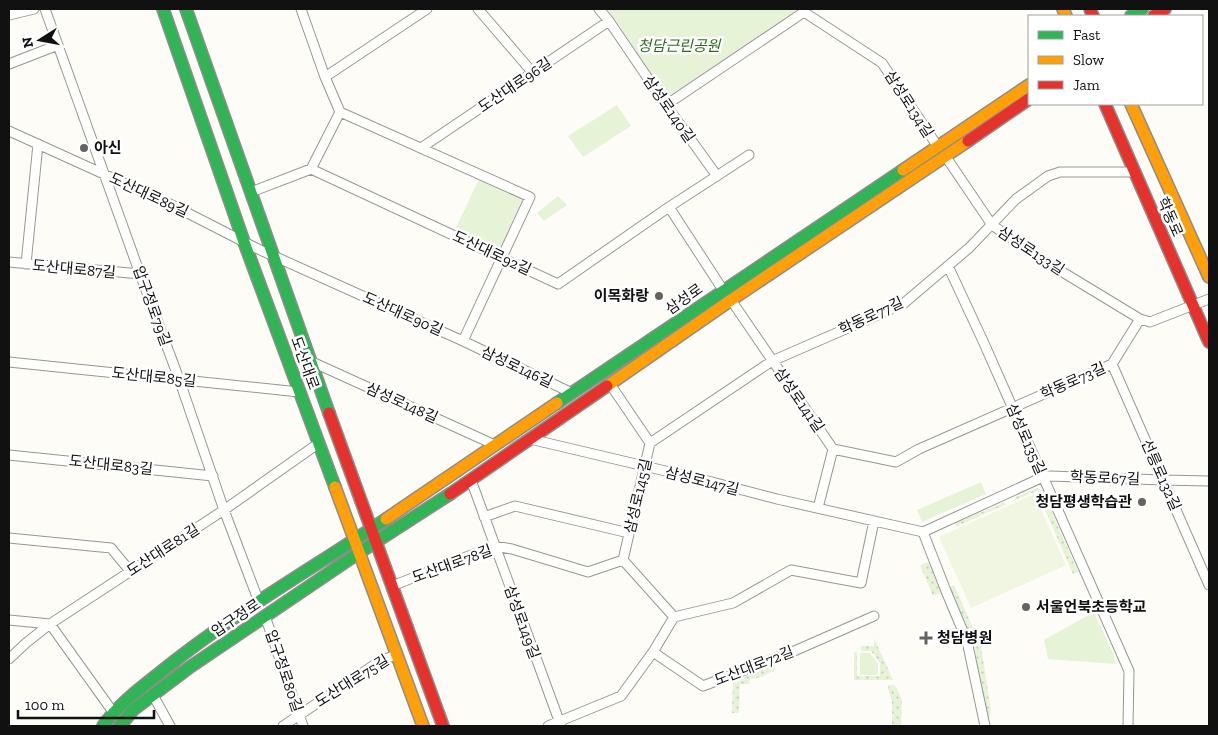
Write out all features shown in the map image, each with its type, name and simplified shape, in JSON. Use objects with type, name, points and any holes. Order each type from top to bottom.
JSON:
[{"type":"main road","name":"도산대로","points":[[164,9],[244,242],[423,726]]},
{"type":"main road","name":"도산대로","points":[[186,9],[310,361],[443,726]]},
{"type":"main road","name":"삼성로","points":[[355,539],[1028,86]]},
{"type":"main road","name":"삼성로","points":[[377,543],[731,300],[946,157],[1028,100]]},
{"type":"main road","name":"학동로","points":[[1104,105],[1209,342]]},
{"type":"main road","name":"학동로","points":[[1131,105],[1209,277]]},
{"type":"main road","name":"압구정로","points":[[103,726],[113,712],[186,652],[355,539]]},
{"type":"main road","name":"압구정로","points":[[120,726],[133,710],[190,667],[360,552],[377,543]]},
{"type":"street","points":[[9,15],[34,9]]},
{"type":"street","name":"압구정로79길","points":[[45,9],[179,379],[224,510],[259,602]]},
{"type":"street","points":[[301,9],[325,77],[340,112],[530,197],[463,341]]},
{"type":"street","points":[[325,77],[427,9]]},
{"type":"street","points":[[478,9],[533,73]]},
{"type":"street","name":"삼성로140길","points":[[599,9],[610,21],[666,105],[717,176]]},
{"type":"street","points":[[666,105],[804,10]]},
{"type":"street","name":"삼성로134길","points":[[804,10],[882,63],[938,147]]},
{"type":"street","name":"도산대로96길","points":[[421,148],[610,21]]},
{"type":"street","points":[[9,64],[58,46]]},
{"type":"street","points":[[251,192],[311,169],[340,112]]},
{"type":"street","name":"도산대로89길","points":[[9,130],[172,204],[258,249]]},
{"type":"street","points":[[26,264],[38,144]]},
{"type":"street","points":[[717,176],[749,155]]},
{"type":"street","name":"삼성로133길","points":[[946,157],[992,225],[1046,262],[1140,320]]},
{"type":"street","name":"도산대로92길","points":[[311,169],[558,284],[717,176]]},
{"type":"street","name":"학동로77길","points":[[650,442],[772,361],[903,304],[969,248],[1016,199],[1048,176],[1060,172],[1135,172]]},
{"type":"street","points":[[669,207],[723,290]]},
{"type":"street","name":"도산대로90길","points":[[258,249],[273,254],[463,341]]},
{"type":"street","name":"도산대로87길","points":[[9,262],[140,274]]},
{"type":"street","name":"삼성로135길","points":[[948,266],[983,341],[1128,671],[1128,726]]},
{"type":"street","points":[[1140,320],[1150,322],[1209,299]]},
{"type":"street","name":"삼성로141길","points":[[731,300],[833,449],[818,508]]},
{"type":"street","name":"학동로73길","points":[[833,449],[896,462],[920,449],[1112,364],[1140,320]]},
{"type":"street","name":"삼성로146길","points":[[463,341],[572,393]]},
{"type":"street","name":"삼성로148길","points":[[310,361],[495,445]]},
{"type":"street","name":"도산대로85길","points":[[9,362],[299,392]]},
{"type":"street","name":"선릉로132길","points":[[1112,364],[1209,585]]},
{"type":"street","name":"삼성로145길","points":[[610,384],[650,442],[623,560]]},
{"type":"street","name":"삼성로147길","points":[[530,439],[777,499],[923,532]]},
{"type":"street","name":"도산대로81길","points":[[9,659],[50,624],[224,510],[319,443]]},
{"type":"street","name":"도산대로83길","points":[[9,455],[213,476]]},
{"type":"street","name":"학동로67길","points":[[923,532],[1043,477],[1209,481]]},
{"type":"street","name":"삼성로149길","points":[[470,480],[560,724]]},
{"type":"street","points":[[484,517],[515,506],[629,533]]},
{"type":"street","points":[[548,726],[560,724],[621,696],[653,652],[674,617],[733,604],[790,570],[861,583],[874,521]]},
{"type":"street","points":[[923,532],[967,641],[985,726]]},
{"type":"street","points":[[9,538],[111,548],[130,571]]},
{"type":"street","name":"도산대로78길","points":[[392,586],[494,546],[512,549],[588,572],[623,560]]},
{"type":"street","points":[[623,560],[674,617]]},
{"type":"street","name":"압구정로80길","points":[[265,616],[303,726]]},
{"type":"street","name":"도산대로72길","points":[[653,652],[703,686],[792,652],[874,616]]},
{"type":"street","points":[[9,620],[50,624],[113,712]]},
{"type":"street","name":"도산대로75길","points":[[282,726],[378,663],[397,654]]},
{"type":"street","points":[[153,695],[170,726]]},
{"type":"green space","name":"청담근린공원","points":[[606,9],[796,9],[793,16],[671,97],[664,94],[619,25]]},
{"type":"green space","points":[[617,105],[631,126],[583,157],[568,136]]},
{"type":"green space","points":[[479,179],[521,198],[523,204],[501,250],[493,250],[454,232]]},
{"type":"green space","points":[[558,196],[567,205],[544,221],[537,213]]},
{"type":"green space","points":[[981,482],[986,494],[922,522],[917,510]]},
{"type":"green space","points":[[1037,488],[1042,490],[1078,572],[1073,574],[1037,491],[1015,500],[1016,497]]},
{"type":"green space","points":[[1034,494],[1066,565],[971,608],[939,537]]},
{"type":"green space","points":[[1003,503],[1007,504],[955,527],[956,523]]},
{"type":"green space","points":[[928,562],[941,593],[933,596],[920,565]]},
{"type":"green space","points":[[954,585],[981,646],[991,711],[987,720],[973,640],[950,587]]},
{"type":"green space","points":[[1094,612],[1113,653],[1116,664],[1048,659],[1044,640]]},
{"type":"green space","points":[[874,638],[893,680],[854,680],[854,652],[857,652],[857,676],[880,676],[880,663],[871,651],[861,651],[861,646],[874,646]]},
{"type":"green space","points":[[860,653],[870,653],[878,664],[878,675],[860,675]]},
{"type":"green space","points":[[775,665],[775,671],[750,679],[749,684],[740,684],[739,713],[732,713],[733,681]]},
{"type":"green space","points":[[888,685],[895,685],[902,700],[901,726],[892,726],[892,701]]},
{"type":"traffic: fast","points":[[163,9],[244,242],[335,487]]},
{"type":"traffic: fast","points":[[186,9],[329,413]]},
{"type":"traffic: fast","points":[[1133,15],[1142,9]]},
{"type":"traffic: fast","points":[[557,403],[903,170]]},
{"type":"traffic: fast","points":[[120,726],[133,710],[190,667],[360,552],[450,494]]},
{"type":"traffic: fast","points":[[103,726],[133,694],[193,647],[247,609],[386,519]]},
{"type":"traffic: slow","points":[[1063,9],[1066,15]]},
{"type":"traffic: slow","points":[[903,170],[1028,86]]},
{"type":"traffic: slow","points":[[1131,105],[1209,277]]},
{"type":"traffic: slow","points":[[607,386],[731,300],[968,141]]},
{"type":"traffic: slow","points":[[386,519],[557,403]]},
{"type":"traffic: slow","points":[[335,487],[423,726]]},
{"type":"traffic: jam","points":[[1090,9],[1093,15]]},
{"type":"traffic: jam","points":[[1156,15],[1165,9]]},
{"type":"traffic: jam","points":[[968,141],[1028,100]]},
{"type":"traffic: jam","points":[[1105,105],[1209,342]]},
{"type":"traffic: jam","points":[[450,494],[607,386]]},
{"type":"traffic: jam","points":[[329,413],[443,726]]},
{"type":"place","name":"아신","points":[[84,148]]},
{"type":"place","name":"이목화랑","points":[[659,296]]},
{"type":"place","name":"청담평생학습관","points":[[1142,502]]},
{"type":"place","name":"서울언북초등학교","points":[[1026,607]]},
{"type":"place","name":"청담병원","points":[[926,638]]}]
